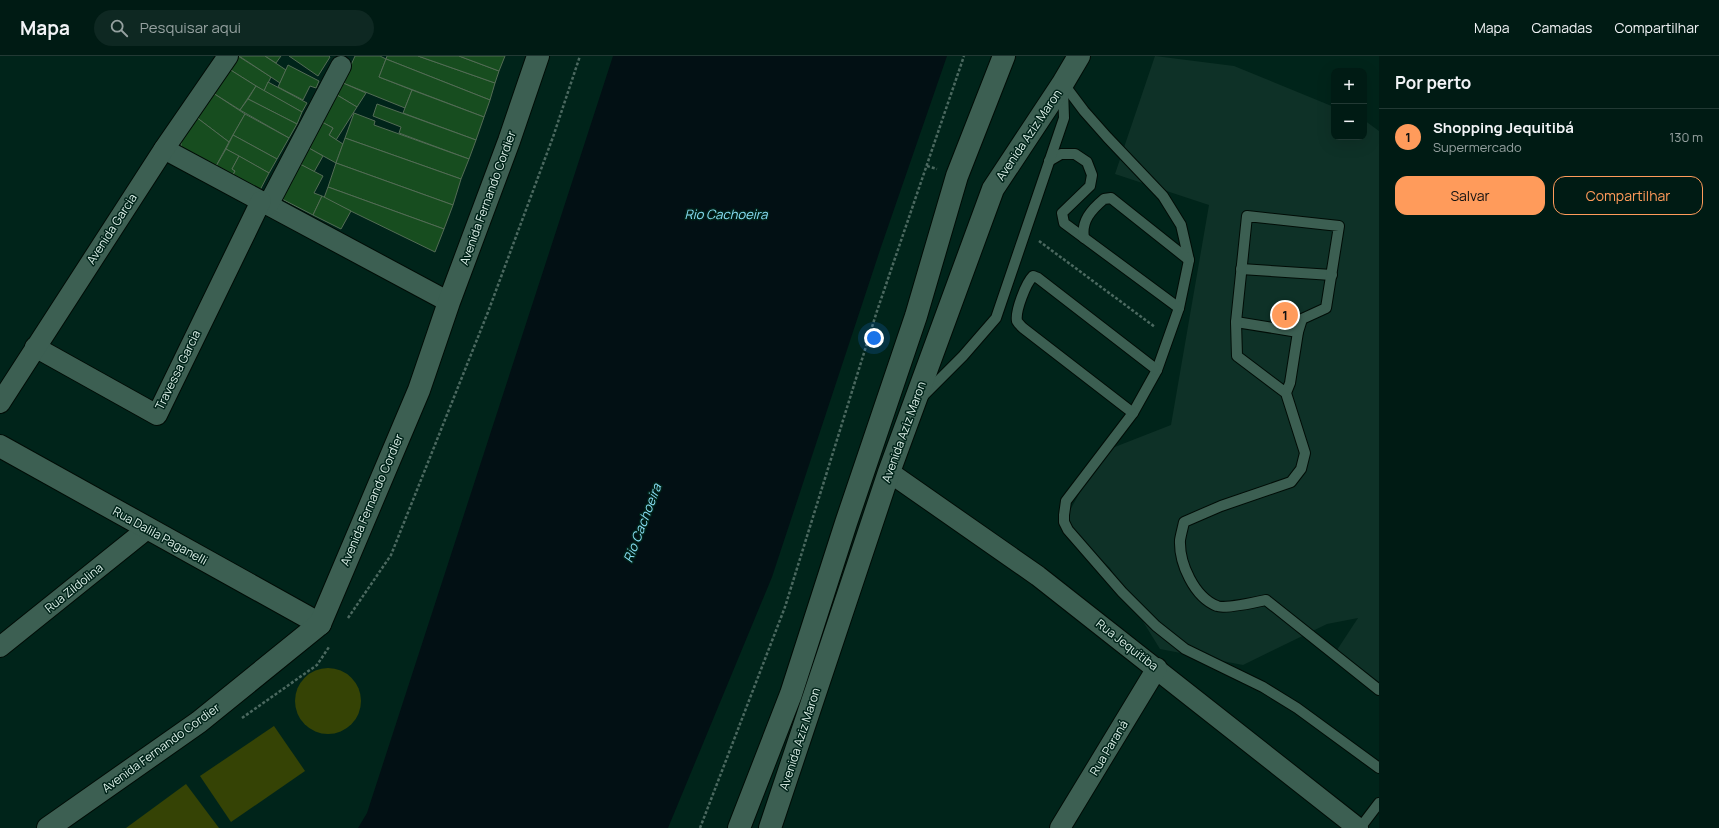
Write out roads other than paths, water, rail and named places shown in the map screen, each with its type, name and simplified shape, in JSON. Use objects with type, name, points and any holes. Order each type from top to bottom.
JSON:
[{"type":"main road","name":"Avenida Fernando Cordier","points":[[48,828],[199,722],[320,624],[419,390],[449,302],[509,141],[538,56]]},
{"type":"main road","name":"Avenida Aziz Maron","points":[[739,828],[791,694],[846,523],[916,316],[957,176],[1004,56]]},
{"type":"main road","name":"Avenida Aziz Maron","points":[[770,828],[889,472],[993,189],[1063,83],[1079,56]]},
{"type":"main road","name":"Rua Dalila Paganelli","points":[[0,446],[320,624]]},
{"type":"street","name":"Avenida Garcia","points":[[0,403],[164,149],[228,56]]},
{"type":"street","name":"Travessa Garcia","points":[[35,348],[156,415],[265,203],[341,66]]},
{"type":"street","points":[[164,149],[449,302]]},
{"type":"street","name":"Rua Jequitiba","points":[[889,472],[1038,576],[1359,828]]},
{"type":"street","name":"Rua Zildolina","points":[[0,647],[147,529]]},
{"type":"street","name":"Rua Paraná","points":[[1060,828],[1157,668]]},
{"type":"lane","points":[[913,406],[963,356],[996,318],[1064,118],[1063,83]]},
{"type":"lane","points":[[1063,83],[1098,127],[1163,196],[1181,225],[1189,260],[1179,308],[1156,370],[1133,412],[1066,501],[1064,522],[1068,530],[1122,592],[1156,626],[1185,649],[1263,686],[1297,708],[1379,768]]},
{"type":"lane","points":[[1049,161],[1061,154],[1075,154],[1087,162],[1092,175],[1090,186],[1062,213],[1064,223],[1179,308]]},
{"type":"lane","points":[[1084,238],[1082,229],[1084,223],[1104,199],[1111,198],[1189,260]]},
{"type":"lane","points":[[1286,394],[1290,383],[1298,332],[1302,319],[1326,308],[1339,226],[1247,216],[1236,322],[1237,356],[1286,394],[1305,453],[1301,468],[1291,482],[1221,506],[1184,522],[1180,540],[1182,563],[1193,583],[1204,598],[1218,607],[1266,600],[1379,690]]},
{"type":"lane","points":[[1241,269],[1332,275]]},
{"type":"lane","points":[[1133,412],[1023,328],[1017,321],[1018,311],[1028,281],[1033,276],[1038,278],[1156,370]]},
{"type":"lane","points":[[1236,322],[1298,332]]},
{"type":"lane","points":[[1359,828],[1379,803]]},
{"type":"water","name":"Rio Cachoeira","points":[[613,56],[947,56],[881,247],[772,577],[668,828],[358,828],[367,813]]},
{"type":"place","name":"Shopping Jequitibá","points":[[1285,315]]}]
